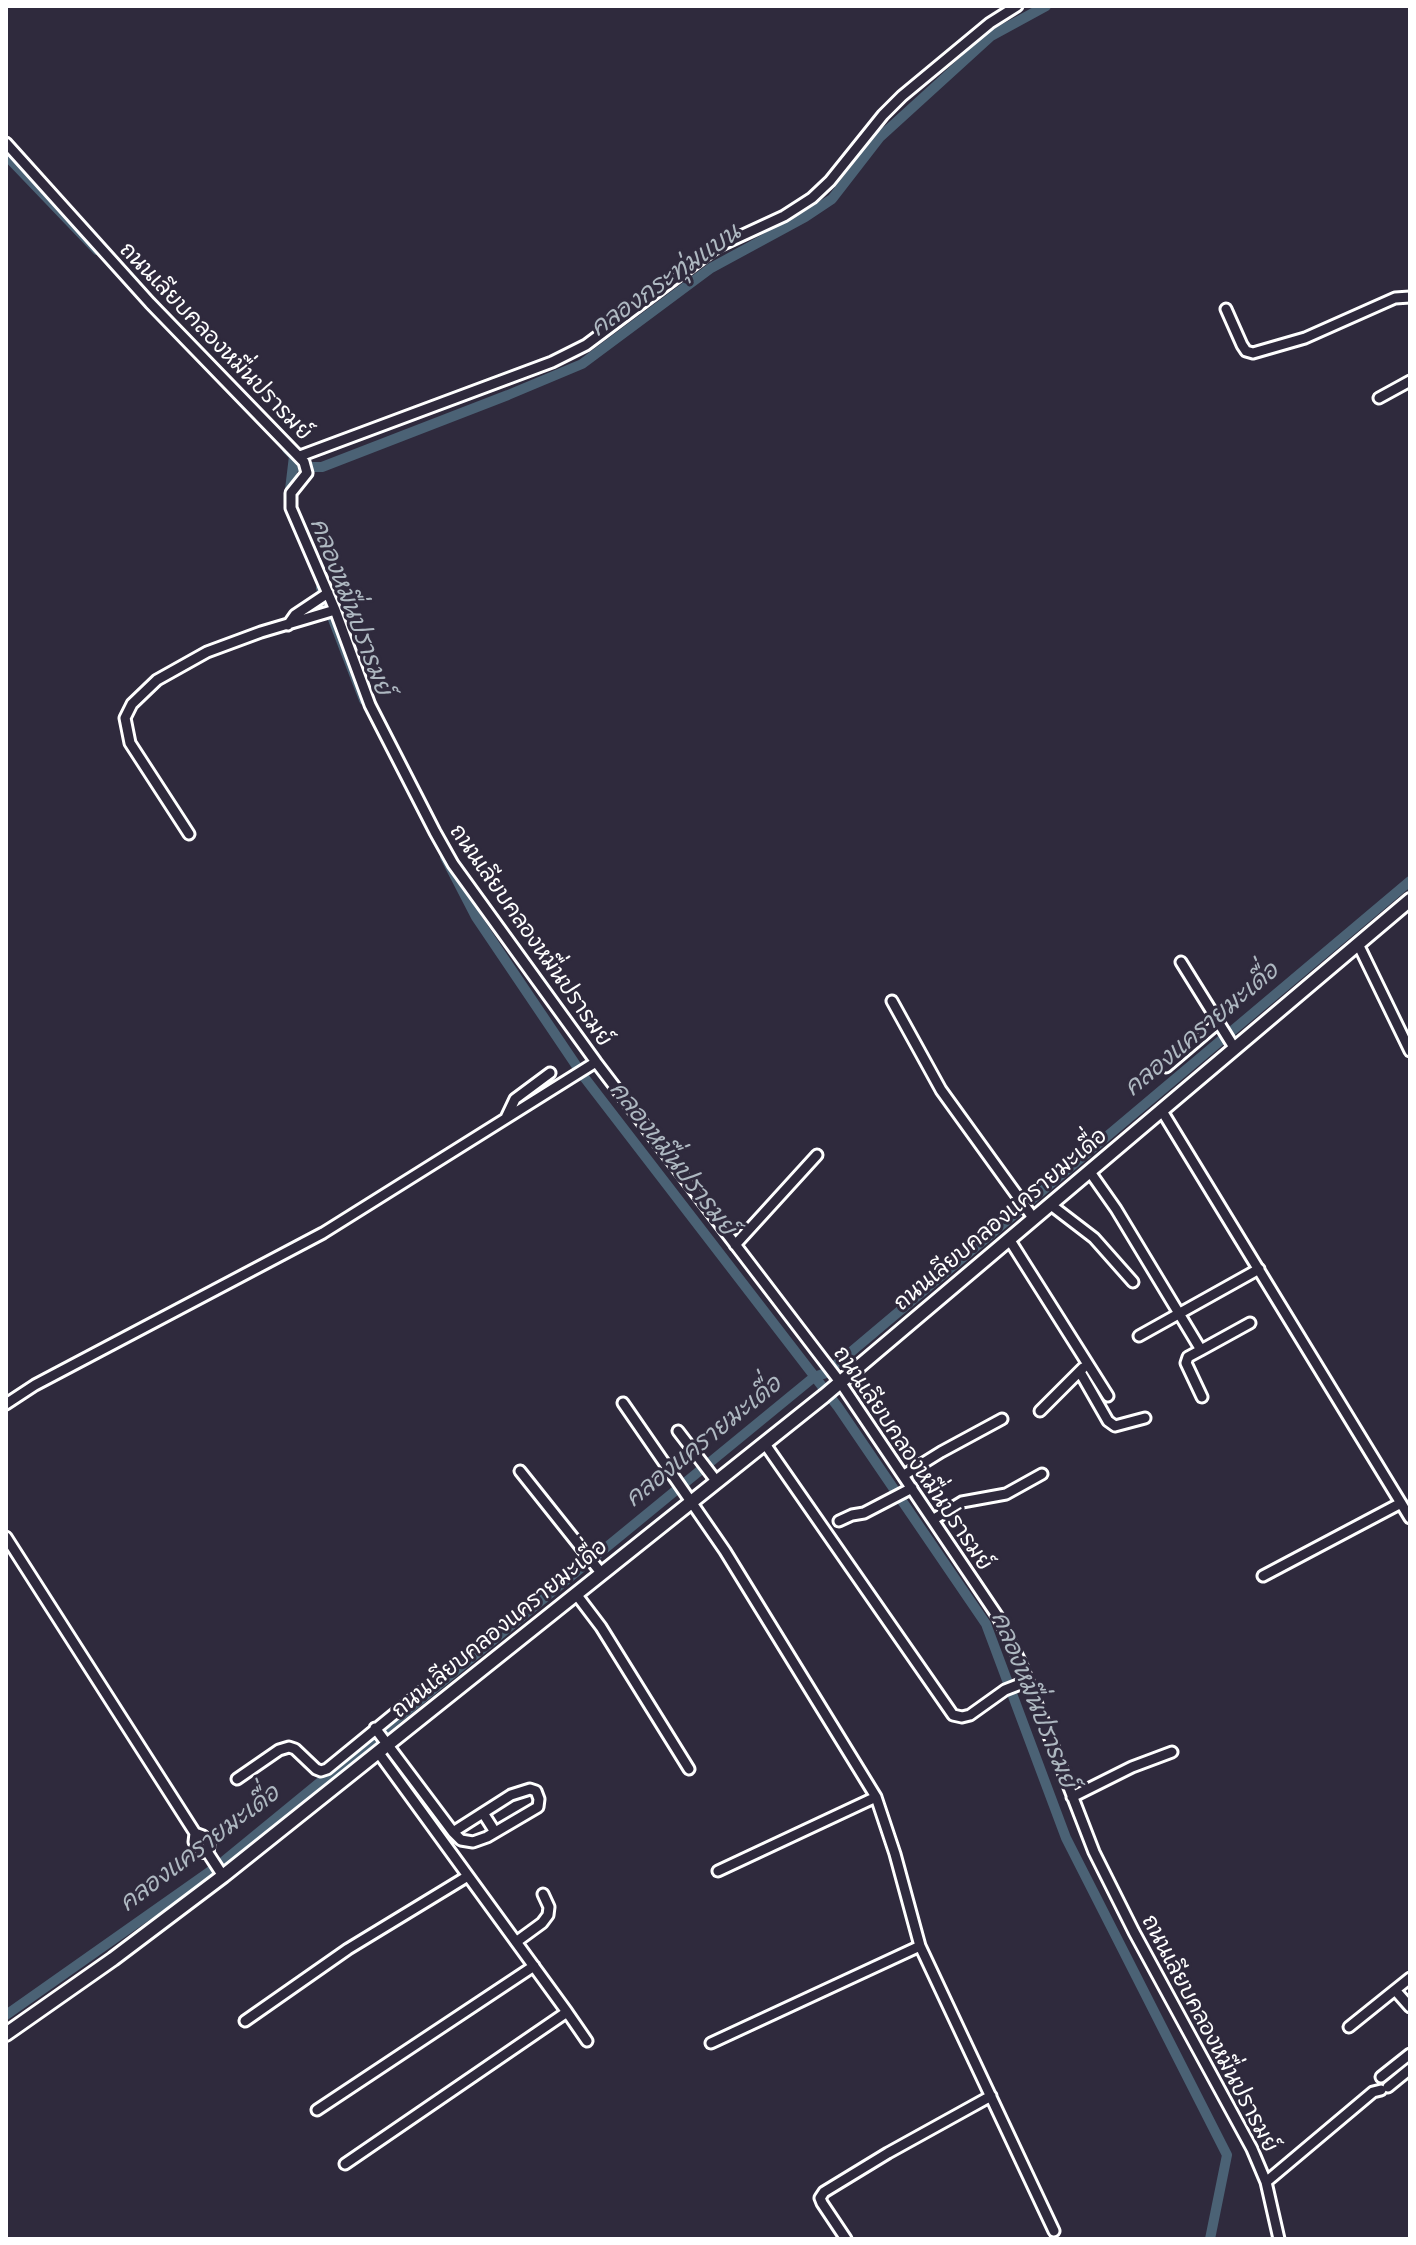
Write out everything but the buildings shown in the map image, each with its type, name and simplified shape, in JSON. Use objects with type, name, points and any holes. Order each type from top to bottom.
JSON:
[{"type":"street","points":[[304,462],[552,362],[586,345],[717,247],[784,216],[812,198],[902,96],[990,23],[1017,6]]},
{"type":"street","name":"ถนนเลียบคลองหมื่นปรารมย์","points":[[6,143],[150,303],[304,462],[305,476],[291,493],[289,503],[326,595],[328,612],[370,705],[453,864],[589,1066],[735,1245],[828,1366],[833,1386],[904,1475],[998,1617],[1012,1641],[1094,1852],[1134,1932],[1246,2136],[1266,2182],[1279,2239]]},
{"type":"street","points":[[1226,309],[1242,345],[1246,351],[1253,353],[1305,338],[1395,298],[1410,297]]},
{"type":"street","points":[[1379,398],[1410,381]]},
{"type":"street","points":[[288,625],[295,615],[326,595]]},
{"type":"street","points":[[189,834],[130,743],[127,712],[157,680],[171,670],[231,643],[328,612]]},
{"type":"street","name":"ถนนเลียบคลองแครายมะเดื่อ","points":[[6,2034],[113,1959],[382,1740],[576,1594],[595,1566],[711,1475],[765,1444],[1009,1239],[1028,1211],[1051,1205],[1162,1111],[1227,1035],[1358,944],[1410,900]]},
{"type":"street","points":[[1358,944],[1410,1051]]},
{"type":"street","points":[[1166,1067],[1227,1035],[1181,962]]},
{"type":"street","points":[[892,1001],[935,1082],[1028,1211]]},
{"type":"street","points":[[6,1404],[323,1233],[589,1066]]},
{"type":"street","points":[[505,1118],[515,1099],[550,1073]]},
{"type":"street","points":[[1162,1111],[1410,1518]]},
{"type":"street","points":[[735,1245],[817,1155]]},
{"type":"street","points":[[1090,1172],[1116,1209],[1201,1350]]},
{"type":"street","points":[[1051,1205],[1094,1238],[1133,1282]]},
{"type":"street","points":[[1009,1239],[1108,1396]]},
{"type":"street","points":[[1139,1336],[1259,1269]]},
{"type":"street","points":[[1202,1397],[1186,1363],[1188,1357],[1250,1323]]},
{"type":"street","points":[[1040,1411],[1087,1362]]},
{"type":"street","points":[[1080,1372],[1108,1421],[1115,1426],[1145,1418]]},
{"type":"street","points":[[623,1403],[687,1494],[876,1797],[920,1946],[1054,2231]]},
{"type":"street","points":[[904,1475],[1002,1419]]},
{"type":"street","points":[[678,1431],[711,1475]]},
{"type":"street","points":[[765,1444],[953,1715],[970,1715],[1005,1690],[1028,1681]]},
{"type":"street","points":[[520,1471],[595,1566]]},
{"type":"street","points":[[934,1519],[962,1502],[1006,1494],[1042,1474]]},
{"type":"street","points":[[839,1521],[912,1488]]},
{"type":"street","points":[[1263,1576],[1401,1503]]},
{"type":"street","points":[[6,1537],[195,1833],[203,1836],[209,1845],[208,1853],[219,1871]]},
{"type":"street","points":[[576,1594],[601,1627],[689,1769]]},
{"type":"street","points":[[237,1779],[279,1750],[289,1747],[321,1771],[382,1740],[421,1692]]},
{"type":"street","points":[[382,1740],[453,1832],[461,1840],[473,1842],[538,1807],[536,1791],[530,1789],[511,1795],[453,1832]]},
{"type":"street","points":[[382,1740],[468,1876],[587,2041]]},
{"type":"street","points":[[1072,1797],[1132,1767],[1172,1752]]},
{"type":"street","points":[[718,1871],[876,1797]]},
{"type":"street","points":[[483,1813],[495,1832]]},
{"type":"street","points":[[245,2021],[348,1949],[468,1876]]},
{"type":"street","points":[[516,1942],[548,1915],[549,1907],[543,1894]]},
{"type":"street","points":[[711,2043],[920,1946]]},
{"type":"street","points":[[317,2110],[534,1966]]},
{"type":"street","points":[[1349,2027],[1410,1978]]},
{"type":"street","points":[[1395,1990],[1410,2007]]},
{"type":"street","points":[[345,2164],[567,2012]]},
{"type":"street","points":[[1266,2182],[1383,2084],[1410,2054]]},
{"type":"street","points":[[1383,2084],[1410,2069]]},
{"type":"street","points":[[846,2239],[822,2203],[820,2198],[824,2192],[991,2096]]},
{"type":"waterway","name":"คลองกระทุ่มแบน","points":[[299,467],[322,467],[582,364],[711,268],[832,199],[880,137],[991,36],[1046,6]]},
{"type":"waterway","name":"คลองหมื่นปรารมย์","points":[[6,155],[97,250]]},
{"type":"waterway","name":"คลองหมื่นปรารมย์","points":[[287,449],[294,456],[289,498]]},
{"type":"waterway","name":"คลองหมื่นปรารมย์","points":[[321,588],[364,700]]},
{"type":"waterway","name":"คลองหมื่นปรารมย์","points":[[445,857],[476,917],[584,1077],[838,1407],[986,1624],[1066,1838],[1227,2155],[1210,2239]]},
{"type":"waterway","name":"คลองแครายมะเดื่อ","points":[[6,2015],[219,1865],[814,1377],[826,1373],[1410,881]]}]
